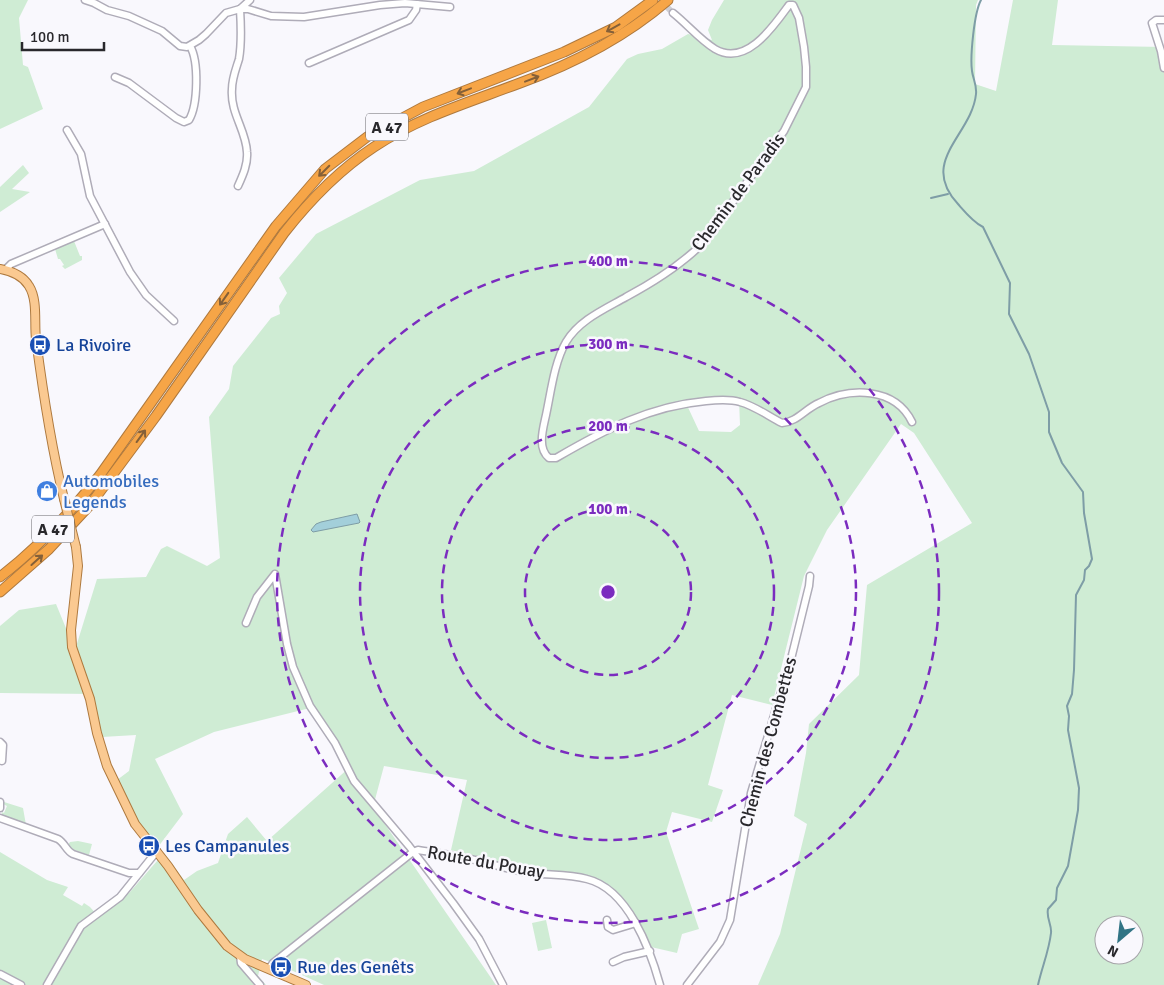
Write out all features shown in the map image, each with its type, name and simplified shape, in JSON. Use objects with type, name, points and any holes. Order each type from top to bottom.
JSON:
[{"type":"highway","name":"A 47","points":[[0,577],[23,559],[73,509],[100,476],[276,226],[325,169],[367,137],[423,107],[564,52],[616,27],[653,0]]},
{"type":"highway","name":"A 47","points":[[0,592],[50,550],[90,505],[156,416],[284,233],[335,176],[374,147],[406,129],[458,106],[546,73],[607,45],[640,23],[668,0]]},
{"type":"main road","points":[[2,270],[25,280],[32,292],[48,422],[76,547],[78,566],[71,630],[72,646],[90,699],[107,766],[135,824],[157,851],[216,934],[240,956],[306,985]]},
{"type":"street","points":[[85,0],[107,10],[129,16],[162,31],[180,46],[190,46],[206,34],[226,12],[240,9],[270,16],[304,16],[405,3],[450,7]]},
{"type":"street","points":[[238,186],[246,165],[247,153],[245,140],[235,116],[232,102],[232,84],[241,43],[240,9],[250,0]]},
{"type":"street","points":[[309,63],[409,20],[416,10],[417,4]]},
{"type":"street","name":"Chemin de Paradis","points":[[674,12],[714,48],[730,54],[751,48],[765,35],[789,5],[793,5],[799,18],[804,48],[806,87],[784,131],[703,243],[691,255],[663,276],[626,298],[606,307],[570,335],[559,359],[543,427],[542,447],[544,454],[548,458],[556,458],[601,432],[627,420],[659,409],[684,403],[705,401],[739,401],[782,423],[789,423],[820,402],[864,392],[881,395],[896,403],[908,414],[912,422]]},
{"type":"street","points":[[1164,20],[1156,20],[1152,23],[1164,68]]},
{"type":"street","points":[[115,77],[135,88],[176,118],[184,122],[189,120],[194,107],[196,76],[194,53],[190,46]]},
{"type":"street","points":[[68,130],[81,154],[90,196],[104,224],[140,288],[174,321]]},
{"type":"street","points":[[2,270],[11,264],[104,224]]},
{"type":"street","points":[[246,623],[257,597],[275,574],[287,644],[293,667],[307,699],[334,743],[354,781],[409,846],[479,939],[503,985]]},
{"type":"street","name":"Chemin des Combettes","points":[[687,985],[720,942],[730,920],[751,793],[792,655],[810,576]]},
{"type":"street","points":[[0,742],[3,745],[2,761]]},
{"type":"street","points":[[0,802],[0,808]]},
{"type":"street","points":[[0,818],[58,839],[73,854],[129,873],[139,873]]},
{"type":"street","name":"Route du Pouay","points":[[269,969],[272,963],[418,850],[527,873],[572,876],[597,882],[623,905],[636,923],[650,951],[660,985]]},
{"type":"street","points":[[47,985],[80,926],[120,897],[157,851]]},
{"type":"street","points":[[607,920],[608,927],[613,930],[636,923]]},
{"type":"street","points":[[613,962],[624,957],[650,951]]},
{"type":"street","points":[[240,956],[241,963],[260,985]]},
{"type":"street","points":[[0,974],[21,985]]},
{"type":"green space","points":[[0,0],[28,0],[19,18],[23,65],[28,67],[43,109],[0,129]]},
{"type":"green space","points":[[724,0],[978,0],[976,5],[975,84],[996,91],[1013,0],[1058,0],[1052,45],[1164,47],[1164,985],[758,985],[780,934],[807,824],[794,816],[806,753],[809,724],[859,675],[867,585],[972,523],[914,433],[901,424],[827,530],[804,576],[772,705],[732,695],[708,785],[723,790],[712,822],[672,812],[666,832],[699,929],[682,934],[677,953],[651,947],[640,926],[600,881],[521,869],[451,850],[467,780],[384,766],[373,807],[496,985],[324,985],[262,959],[258,976],[266,985],[0,985],[0,852],[47,880],[68,887],[63,895],[82,906],[84,903],[98,916],[130,892],[164,853],[184,880],[197,871],[218,863],[228,834],[247,817],[267,841],[350,767],[314,707],[214,732],[155,759],[183,814],[158,847],[137,822],[117,780],[129,771],[136,735],[102,737],[93,694],[0,693],[0,626],[19,610],[56,604],[75,650],[97,579],[146,577],[161,549],[167,546],[207,566],[220,558],[209,417],[229,389],[233,366],[271,318],[280,314],[279,306],[287,293],[279,278],[316,234],[420,180],[474,171],[589,107],[627,59],[638,54],[662,49],[688,34],[712,40],[708,30]],"holes":[[[739,399],[740,425],[731,432],[699,431],[685,401]]]},
{"type":"green space","points":[[23,165],[29,173],[12,189],[30,192],[0,212],[0,187]]},
{"type":"green space","points":[[74,241],[80,256],[82,256],[82,260],[65,269],[60,259],[58,259],[55,249]]},
{"type":"green space","points":[[4,802],[23,808],[26,825],[2,815],[7,806],[3,804]]},
{"type":"green space","points":[[78,841],[92,844],[89,855],[72,849],[68,845],[70,842]]},
{"type":"green space","points":[[546,920],[552,948],[538,951],[532,923]]},
{"type":"water","points":[[357,514],[359,523],[313,532],[311,530],[316,524],[321,522]]},
{"type":"waterway","points":[[981,0],[973,35],[972,71],[976,94],[966,122],[950,148],[943,174],[947,189],[958,204],[973,220],[983,227],[1010,283],[1009,314],[1029,354],[1049,412],[1049,432],[1062,463],[1083,492],[1084,513],[1092,559],[1085,570],[1084,580],[1076,595],[1074,670],[1072,694],[1067,706],[1069,716],[1068,730],[1079,788],[1078,810],[1068,866],[1057,888],[1056,900],[1048,909],[1051,933],[1038,985]]},
{"type":"waterway","points":[[931,198],[948,194]]},
{"type":"tunnel","points":[[660,0],[673,13]]},
{"type":"place","name":"La Rivoire","points":[[40,345]]},
{"type":"place","name":"Automobiles Legends","points":[[47,491]]},
{"type":"place","name":"Les Campanules","points":[[149,846]]},
{"type":"place","name":"Rue des Genêts","points":[[281,967]]}]
